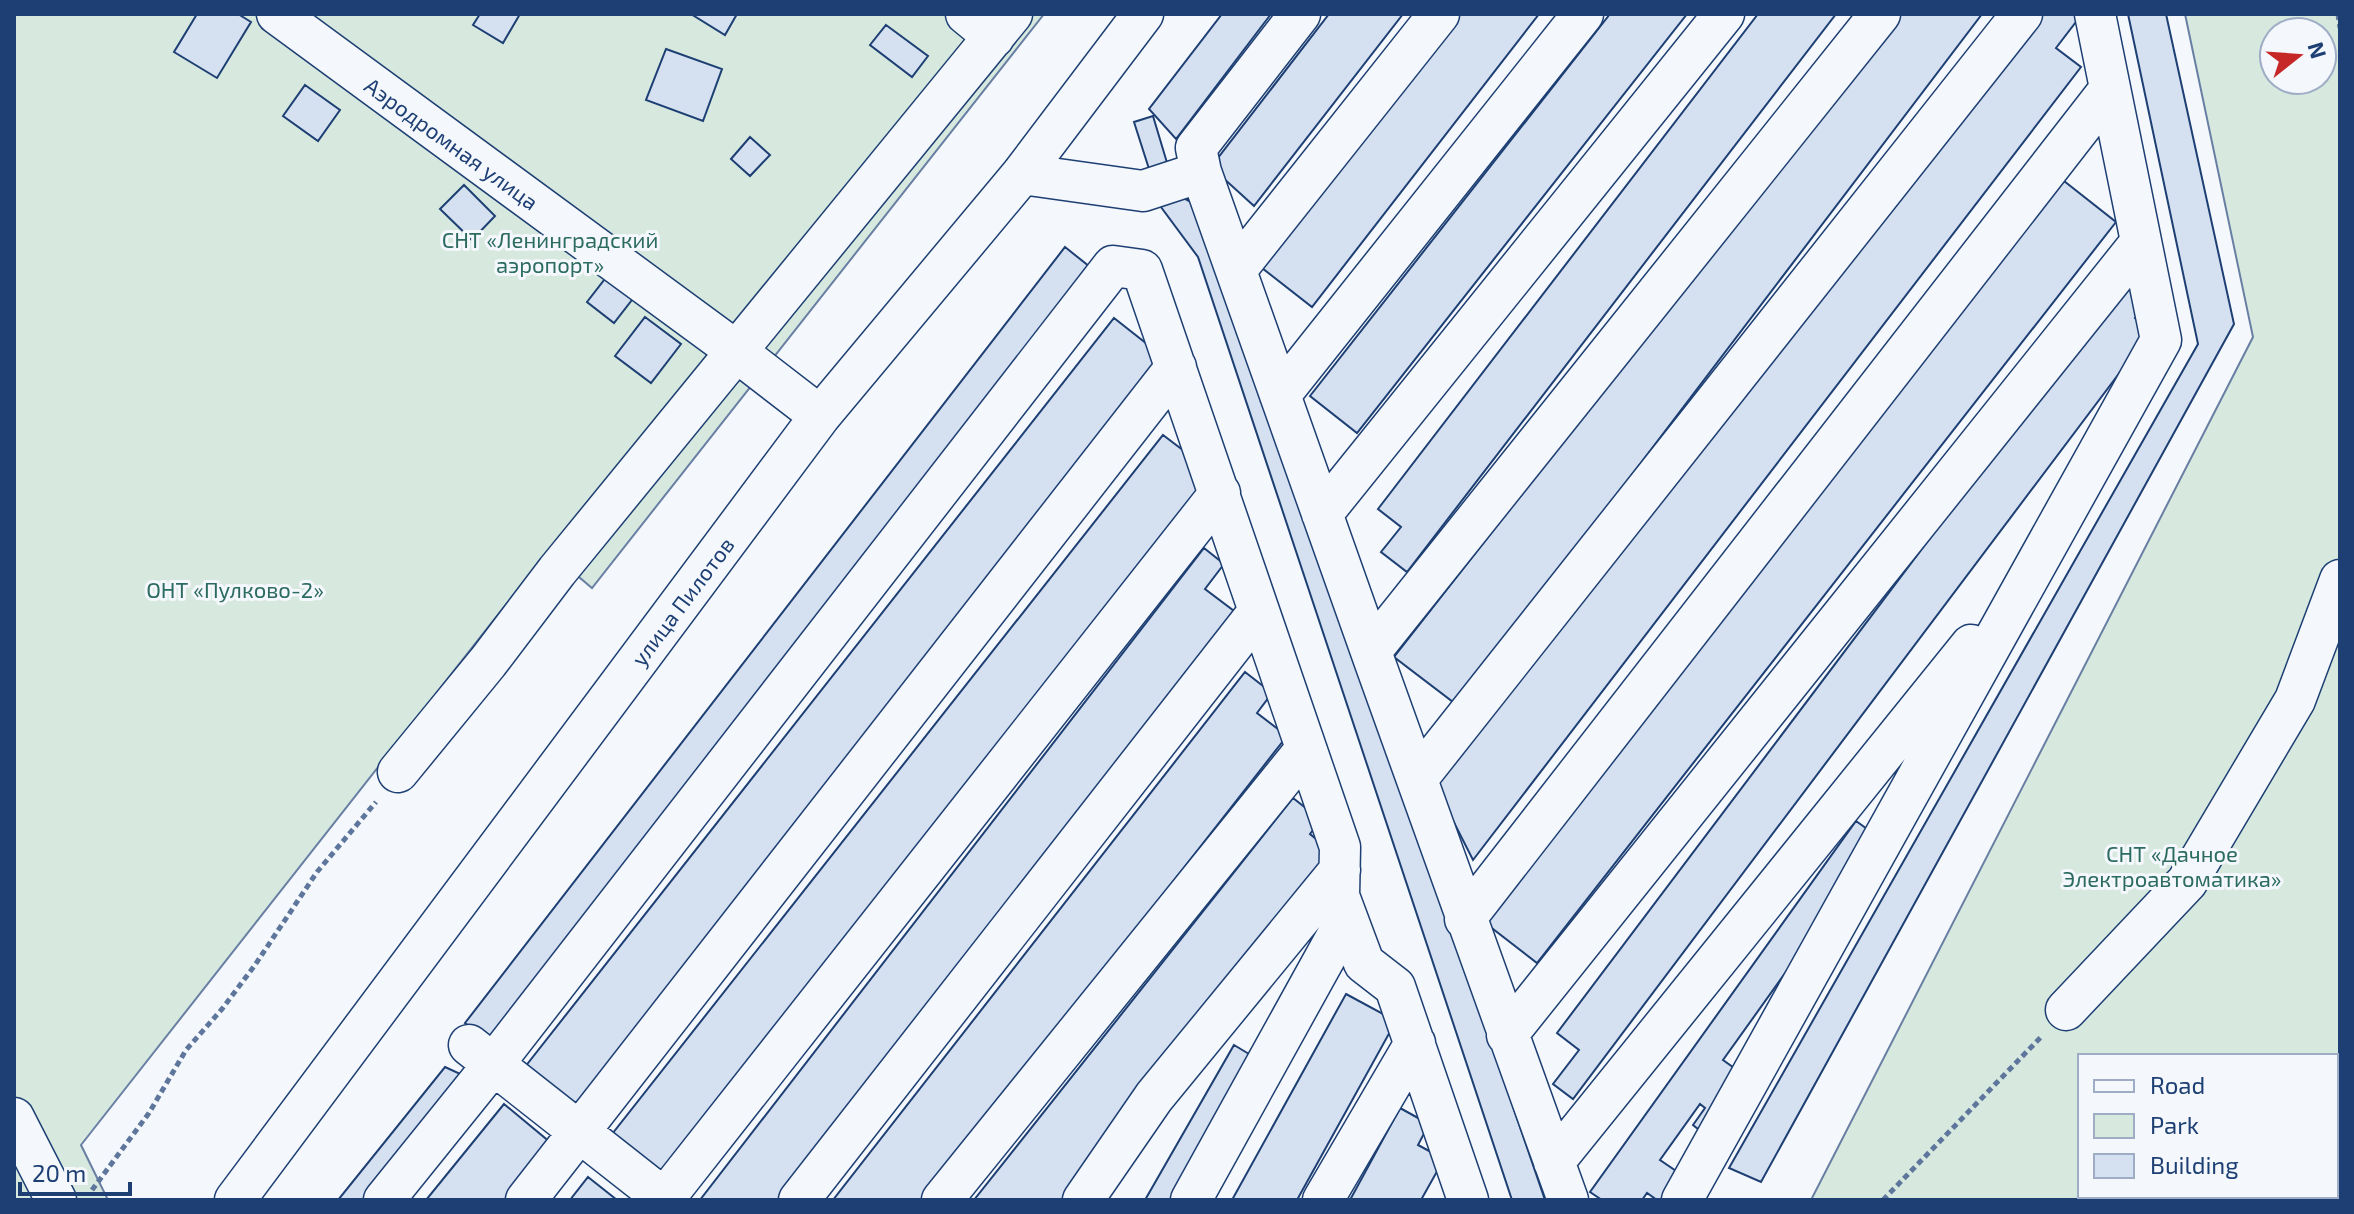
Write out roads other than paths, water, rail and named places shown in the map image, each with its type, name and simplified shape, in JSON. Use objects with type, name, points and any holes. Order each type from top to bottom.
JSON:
[{"type":"street","name":"Аэродромная улица","points":[[277,14],[820,416]]},
{"type":"street","name":"улица Пилотов","points":[[235,1200],[820,416],[1022,174],[1143,14]]},
{"type":"street","points":[[1300,14],[1196,148],[1201,172],[1465,919],[1568,1200]]},
{"type":"street","points":[[1236,270],[1439,14]]},
{"type":"street","points":[[1280,395],[1583,14]]},
{"type":"street","points":[[1322,514],[1724,14]]},
{"type":"street","points":[[1371,651],[1880,14]]},
{"type":"street","points":[[1417,779],[2022,14]]},
{"type":"street","points":[[1682,1200],[2161,340],[2095,14]]},
{"type":"street","points":[[398,772],[557,571],[737,352],[991,22]]},
{"type":"street","points":[[1465,919],[2110,89]]},
{"type":"street","points":[[1022,174],[1143,191],[1201,172]]},
{"type":"street","points":[[1507,1035],[2141,242]]},
{"type":"street","points":[[384,1200],[480,1056],[1113,266],[1142,270],[1340,847],[1339,896],[1364,963],[1395,987],[1415,1043],[1459,1193]]},
{"type":"street","points":[[526,1200],[1176,367]]},
{"type":"street","points":[[480,1056],[664,1199],[1220,493]]},
{"type":"street","points":[[1554,1162],[2042,557]]},
{"type":"street","points":[[2066,1010],[2187,882],[2295,700],[2340,580]]},
{"type":"street","points":[[799,1200],[1259,611]]},
{"type":"street","points":[[942,1200],[1306,749]]},
{"type":"street","points":[[1083,1200],[1154,1097],[1340,870]]},
{"type":"street","points":[[1191,1200],[1347,918]]},
{"type":"street","points":[[1323,1200],[1415,1043]]},
{"type":"street","points":[[14,1118],[72,1197]]},
{"type":"park label","name":"СНТ «Ленинградский аэропорт»","points":[[550,252]]},
{"type":"park label","name":"ОНТ «Пулково-2»","points":[[235,589]]},
{"type":"park label","name":"СНТ «Дачное Электроавтоматика»","points":[[2172,866]]}]
